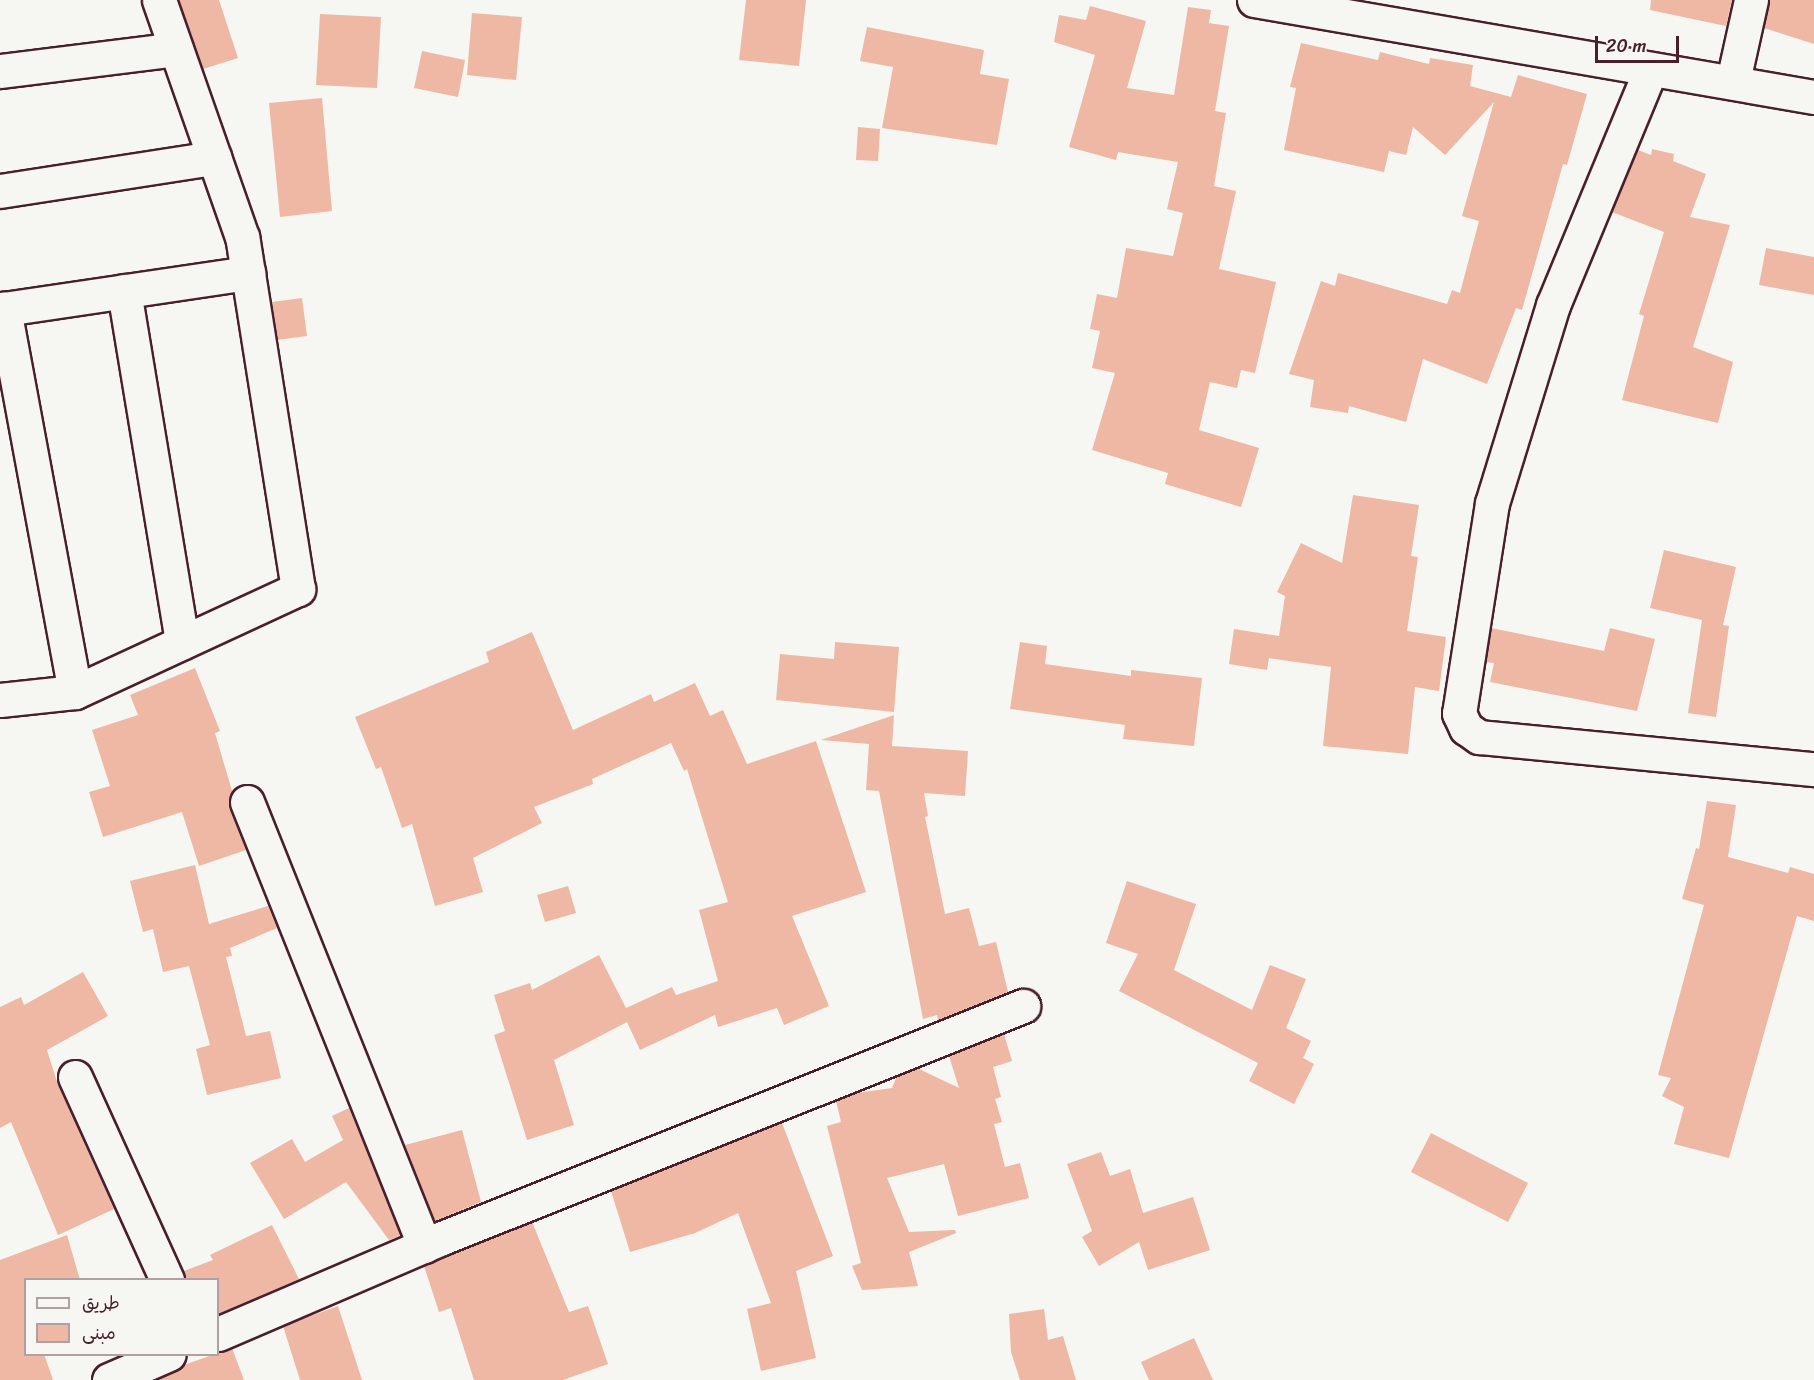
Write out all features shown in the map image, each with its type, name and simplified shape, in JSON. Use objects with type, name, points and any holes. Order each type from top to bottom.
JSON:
[{"type":"street","points":[[0,700],[75,692],[298,589],[242,237],[159,0]]},
{"type":"street","points":[[1254,0],[1650,71],[1733,81],[1814,97]]},
{"type":"street","points":[[1733,81],[1751,0]]},
{"type":"street","points":[[0,71],[176,49]]},
{"type":"street","points":[[1650,71],[1553,305],[1492,503],[1459,713],[1466,728],[1479,737],[1814,769]]},
{"type":"street","points":[[0,191],[214,158]]},
{"type":"street","points":[[75,692],[1,304],[124,291],[248,273]]},
{"type":"street","points":[[124,291],[182,642]]},
{"type":"street","points":[[247,802],[425,1246]]},
{"type":"street","points":[[219,1334],[425,1246],[1023,1006]]},
{"type":"street","points":[[75,1077],[166,1278]]},
{"type":"street","points":[[109,1380],[164,1356]]},
{"type":"building","points":[[179,0],[219,0],[238,58],[203,69]]},
{"type":"building","points":[[746,0],[806,0],[799,66],[739,60]]},
{"type":"building","points":[[1651,0],[1732,0],[1726,26],[1650,10]]},
{"type":"building","points":[[1769,0],[1814,0],[1814,44],[1764,28]]},
{"type":"building","points":[[1090,6],[1146,21],[1127,88],[1174,95],[1188,7],[1211,10],[1209,23],[1229,26],[1215,111],[1226,113],[1214,186],[1236,191],[1219,269],[1276,282],[1255,373],[1241,370],[1237,388],[1210,382],[1199,430],[1259,448],[1241,507],[1165,484],[1168,473],[1092,450],[1115,373],[1092,368],[1100,331],[1090,329],[1097,294],[1117,298],[1126,248],[1173,256],[1183,213],[1167,209],[1178,162],[1118,152],[1116,160],[1069,147],[1095,55],[1054,42],[1059,15],[1086,20]]},
{"type":"building","points":[[472,13],[522,17],[516,80],[467,75]]},
{"type":"building","points":[[320,14],[381,17],[377,88],[316,85]]},
{"type":"building","points":[[867,27],[984,50],[980,74],[1009,79],[997,145],[882,128],[893,67],[860,61]]},
{"type":"building","points":[[1301,43],[1378,60],[1380,52],[1429,64],[1430,58],[1473,65],[1470,86],[1511,97],[1518,75],[1587,94],[1567,165],[1563,164],[1522,310],[1516,308],[1487,384],[1423,359],[1406,422],[1349,406],[1348,413],[1310,407],[1314,380],[1289,374],[1321,281],[1335,286],[1338,273],[1447,304],[1452,290],[1460,293],[1479,221],[1462,216],[1494,102],[1445,155],[1413,127],[1406,155],[1389,151],[1384,172],[1284,150],[1296,88],[1290,87]]},
{"type":"building","points":[[422,51],[465,60],[458,97],[414,88]]},
{"type":"building","points":[[322,98],[332,211],[280,217],[269,103]]},
{"type":"building","points":[[858,127],[880,129],[878,161],[856,160]]},
{"type":"building","points":[[1652,149],[1674,154],[1673,161],[1706,174],[1690,217],[1730,225],[1693,347],[1733,362],[1718,423],[1622,400],[1644,316],[1639,314],[1664,232],[1612,212],[1638,150],[1651,155]]},
{"type":"building","points":[[1766,248],[1814,257],[1814,295],[1759,285]]},
{"type":"building","points":[[302,298],[307,336],[277,340],[272,302]]},
{"type":"building","points":[[1353,495],[1419,505],[1411,556],[1418,557],[1407,631],[1446,637],[1439,691],[1415,687],[1408,754],[1323,746],[1331,667],[1269,658],[1267,670],[1229,664],[1234,629],[1279,636],[1285,596],[1277,592],[1301,543],[1342,563]]},
{"type":"building","points":[[1664,550],[1736,567],[1723,625],[1729,626],[1716,717],[1688,713],[1702,620],[1650,608]]},
{"type":"building","points":[[1491,628],[1604,651],[1610,628],[1655,639],[1637,711],[1490,682],[1494,663],[1486,662]]},
{"type":"building","points":[[532,632],[573,730],[651,694],[654,702],[695,683],[710,716],[723,710],[747,764],[816,741],[866,892],[792,916],[829,1006],[784,1025],[777,1008],[718,1027],[715,1015],[640,1050],[627,1022],[554,1060],[574,1125],[527,1140],[494,1035],[505,1031],[494,995],[530,983],[532,990],[599,955],[626,1008],[672,987],[676,995],[718,981],[699,910],[728,902],[687,769],[684,771],[671,743],[592,779],[593,784],[534,807],[542,823],[473,858],[483,892],[435,906],[412,824],[402,828],[381,767],[376,769],[355,717],[489,662],[486,652]]},
{"type":"building","points":[[835,642],[899,647],[894,712],[776,700],[780,654],[834,659]]},
{"type":"building","points":[[1020,642],[1047,646],[1045,664],[1131,676],[1131,670],[1202,678],[1194,746],[1123,739],[1125,725],[1010,709]]},
{"type":"building","points":[[195,668],[220,731],[215,733],[232,791],[229,808],[246,850],[199,866],[182,812],[103,837],[89,792],[110,786],[92,730],[138,715],[130,695]]},
{"type":"building","points":[[894,715],[892,746],[968,751],[965,796],[924,793],[928,816],[925,817],[945,914],[969,908],[979,946],[996,942],[1008,992],[938,1020],[937,1015],[923,1019],[879,791],[866,790],[869,744],[821,740]]},
{"type":"building","points":[[1707,801],[1736,805],[1728,857],[1788,873],[1790,867],[1814,874],[1814,921],[1797,916],[1729,1158],[1674,1144],[1684,1107],[1662,1096],[1671,1078],[1658,1075],[1704,905],[1682,899],[1696,848],[1699,849]]},
{"type":"building","points":[[195,865],[209,924],[268,906],[277,928],[230,948],[232,956],[226,957],[246,1036],[270,1031],[281,1078],[207,1095],[196,1049],[210,1045],[189,966],[163,972],[153,929],[143,932],[130,881]]},
{"type":"building","points":[[1127,881],[1196,904],[1174,970],[1252,1010],[1270,965],[1306,979],[1286,1028],[1311,1041],[1303,1058],[1314,1064],[1294,1104],[1249,1081],[1258,1063],[1119,991],[1138,954],[1106,943]]},
{"type":"building","points":[[568,886],[576,913],[545,922],[537,895]]},
{"type":"building","points":[[83,972],[108,1016],[47,1050],[58,1085],[114,1209],[58,1235],[11,1122],[0,1128],[0,1007],[21,997],[24,1005]]},
{"type":"building","points":[[1004,1034],[1012,1061],[993,1067],[1001,1097],[995,1099],[1002,1122],[994,1124],[1005,1167],[1020,1163],[1029,1198],[958,1216],[944,1164],[887,1178],[909,1232],[955,1230],[956,1233],[909,1252],[918,1286],[862,1290],[852,1266],[861,1263],[827,1126],[841,1122],[836,1101],[856,1093],[892,1088],[897,1076],[917,1068],[959,1088],[949,1056]]},
{"type":"building","points":[[349,1108],[401,1235],[389,1240],[346,1182],[284,1219],[250,1163],[292,1139],[305,1162],[343,1140],[332,1116]]},
{"type":"building","points":[[782,1123],[833,1256],[796,1271],[816,1358],[761,1371],[747,1309],[771,1303],[738,1213],[695,1233],[630,1252],[611,1191]]},
{"type":"building","points":[[462,1130],[481,1202],[435,1221],[405,1145]]},
{"type":"building","points":[[1431,1133],[1528,1183],[1508,1222],[1411,1172]]},
{"type":"building","points":[[1101,1152],[1110,1176],[1130,1169],[1143,1213],[1193,1197],[1210,1250],[1148,1270],[1139,1242],[1099,1266],[1082,1237],[1092,1231],[1067,1164]]},
{"type":"building","points":[[532,1222],[569,1312],[588,1306],[608,1364],[563,1380],[474,1380],[451,1308],[439,1312],[424,1266]]},
{"type":"building","points":[[272,1225],[299,1279],[219,1314],[219,1278],[185,1278],[184,1271],[213,1260],[210,1255]]},
{"type":"building","points":[[67,1235],[79,1278],[24,1278],[24,1356],[45,1356],[53,1380],[0,1380],[0,1260]]},
{"type":"building","points":[[338,1306],[362,1380],[300,1380],[283,1326]]},
{"type":"building","points":[[1044,1309],[1048,1340],[1063,1336],[1076,1380],[1020,1380],[1011,1352],[1009,1314]]},
{"type":"building","points":[[1194,1338],[1213,1380],[1149,1380],[1141,1362]]},
{"type":"building","points":[[232,1348],[244,1380],[156,1380],[184,1365],[209,1356],[219,1356],[219,1353]]}]
